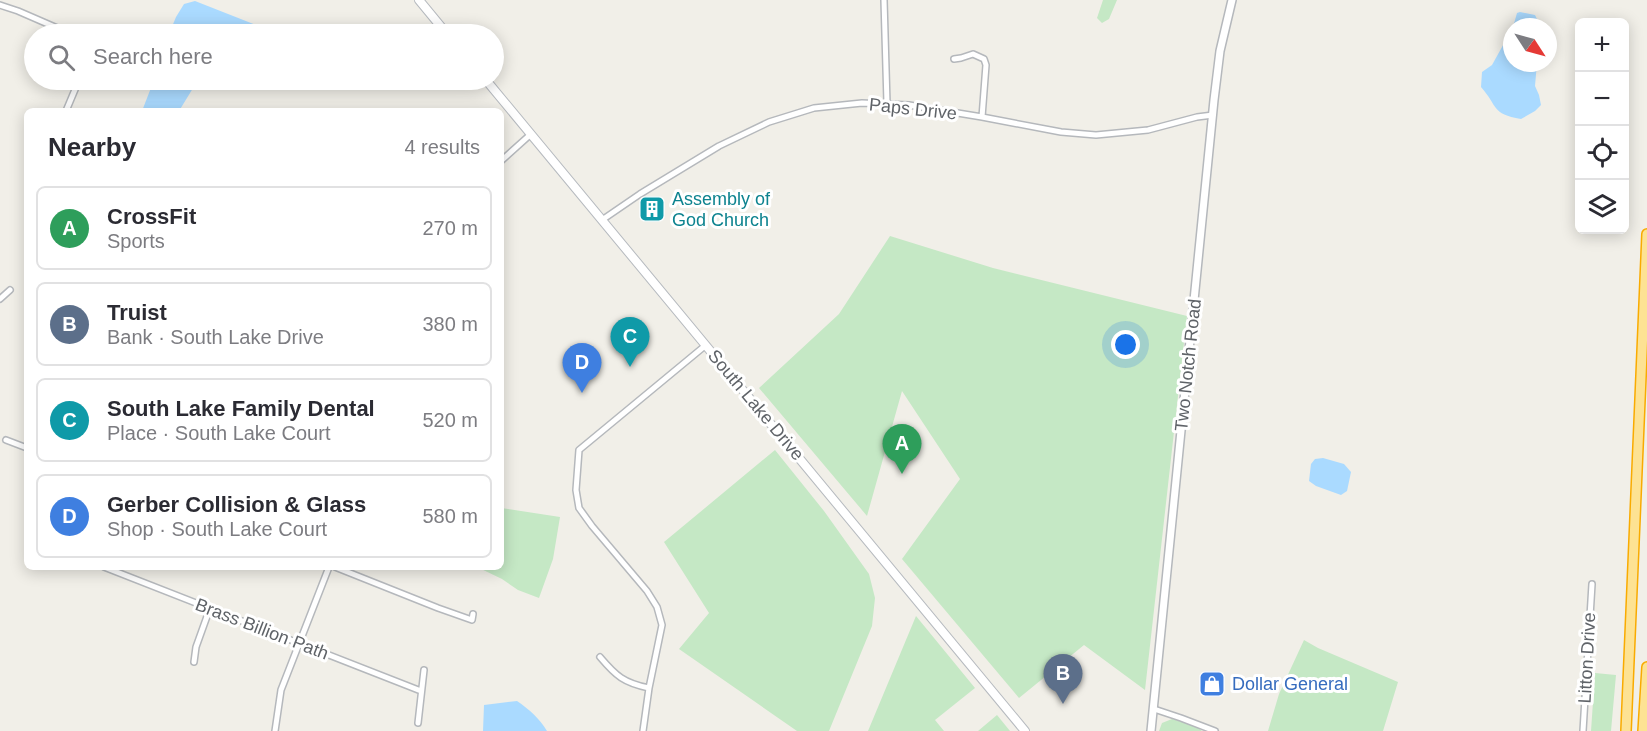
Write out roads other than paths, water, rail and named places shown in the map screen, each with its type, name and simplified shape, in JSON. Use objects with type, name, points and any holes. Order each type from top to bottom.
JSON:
[{"type":"highway","points":[[1626,731],[1647,234]]},
{"type":"highway","points":[[1643,731],[1647,667]]},
{"type":"main road","points":[[419,0],[439,24]]},
{"type":"main road","name":"South Lake Drive","points":[[494,90],[1025,731]]},
{"type":"street","points":[[884,0],[887,103]]},
{"type":"street","name":"Two Notch Road","points":[[1151,731],[1220,51],[1232,0]]},
{"type":"street","points":[[0,5],[48,24]]},
{"type":"street","points":[[954,59],[973,54],[984,59],[986,65],[982,117]]},
{"type":"street","points":[[67,108],[75,90]]},
{"type":"street","name":"Paps Drive","points":[[602,220],[719,146],[769,122],[814,108],[887,103],[982,117],[1060,132],[1096,135],[1148,130],[1213,115]]},
{"type":"street","points":[[504,158],[531,134]]},
{"type":"street","points":[[0,299],[10,290]]},
{"type":"street","points":[[643,731],[662,625],[657,607],[647,591],[579,508],[576,490],[579,450],[706,345]]},
{"type":"street","points":[[6,440],[24,447]]},
{"type":"street","name":"Brass Billion Path","points":[[112,570],[420,691]]},
{"type":"street","points":[[275,731],[281,690],[328,570]]},
{"type":"street","points":[[343,570],[472,620],[473,614]]},
{"type":"street","name":"Litton Drive","points":[[1583,731],[1592,584]]},
{"type":"street","points":[[194,662],[196,647],[210,608]]},
{"type":"street","points":[[600,657],[616,675],[649,688]]},
{"type":"street","points":[[418,723],[424,670]]},
{"type":"street","points":[[1154,709],[1215,731]]},
{"type":"water","points":[[195,1],[254,24],[173,24],[184,4]]},
{"type":"water","points":[[1517,13],[1535,15],[1536,18],[1516,18]]},
{"type":"water","points":[[1503,45],[1503,72],[1536,72],[1535,86],[1541,105],[1521,119],[1500,112],[1481,87],[1482,72],[1492,65]]},
{"type":"water","points":[[150,90],[192,90],[181,108],[143,108]]},
{"type":"water","points":[[1323,458],[1344,464],[1351,472],[1347,491],[1341,495],[1309,481],[1311,464],[1315,459]]},
{"type":"water","points":[[517,701],[534,714],[547,731],[483,731],[484,705]]},
{"type":"place","name":"Assembly of God Church","points":[[652,209]]},
{"type":"place","name":"South Lake Family Dental","points":[[630,367]]},
{"type":"place","name":"Gerber Collision & Glass","points":[[582,393]]},
{"type":"place","name":"CrossFit","points":[[902,474]]},
{"type":"place","name":"Dollar General","points":[[1212,684]]},
{"type":"place","name":"Truist","points":[[1063,704]]}]
